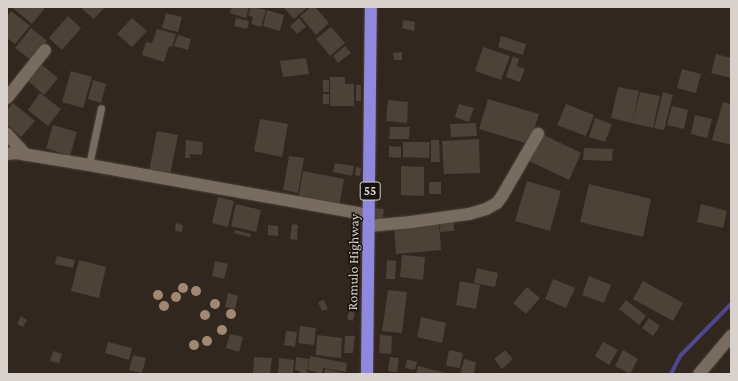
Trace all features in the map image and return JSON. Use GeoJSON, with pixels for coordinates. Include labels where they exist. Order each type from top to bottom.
{"type":"FeatureCollection","features":[{"type":"Feature","properties":{"kind":"highway","name":"Romulo Highway"},"geometry":{"type":"LineString","coordinates":[[367,374],[371,7]]}},
{"type":"Feature","properties":{"kind":"street"},"geometry":{"type":"LineString","coordinates":[[7,98],[45,50]]}},
{"type":"Feature","properties":{"kind":"street"},"geometry":{"type":"LineString","coordinates":[[7,134],[26,155]]}},
{"type":"Feature","properties":{"kind":"street"},"geometry":{"type":"LineString","coordinates":[[7,154],[16,153],[89,165],[369,220],[469,214],[486,209],[497,203],[502,196],[538,134]]}},
{"type":"Feature","properties":{"kind":"street"},"geometry":{"type":"LineString","coordinates":[[699,374],[731,336]]}},
{"type":"Feature","properties":{"kind":"lane"},"geometry":{"type":"LineString","coordinates":[[89,165],[101,108]]}},
{"type":"Feature","properties":{"kind":"building"},"geometry":{"type":"Polygon","coordinates":[[[84,7],[104,8],[94,19],[82,9],[84,7]]]}},
{"type":"Feature","properties":{"kind":"building"},"geometry":{"type":"Polygon","coordinates":[[[232,7],[249,7],[246,18],[230,13],[232,7]]]}},
{"type":"Feature","properties":{"kind":"building"},"geometry":{"type":"Polygon","coordinates":[[[251,7],[266,10],[261,27],[251,24],[253,17],[248,15],[251,7]]]}},
{"type":"Feature","properties":{"kind":"building"},"geometry":{"type":"Polygon","coordinates":[[[283,7],[308,7],[294,19],[283,7]]]}},
{"type":"Feature","properties":{"kind":"building"},"geometry":{"type":"Polygon","coordinates":[[[311,7],[315,7],[329,23],[316,35],[300,16],[311,7]]]}},
{"type":"Feature","properties":{"kind":"building"},"geometry":{"type":"Polygon","coordinates":[[[13,8],[45,8],[32,24],[13,8]]]}},
{"type":"Feature","properties":{"kind":"building"},"geometry":{"type":"Polygon","coordinates":[[[267,10],[284,15],[280,31],[263,26],[267,10]]]}},
{"type":"Feature","properties":{"kind":"building"},"geometry":{"type":"Polygon","coordinates":[[[11,11],[30,26],[15,44],[7,38],[7,17],[11,11]]]}},
{"type":"Feature","properties":{"kind":"building"},"geometry":{"type":"Polygon","coordinates":[[[166,13],[182,17],[178,32],[162,28],[166,13]]]}},
{"type":"Feature","properties":{"kind":"building"},"geometry":{"type":"Polygon","coordinates":[[[68,16],[81,28],[62,50],[49,38],[68,16]]]}},
{"type":"Feature","properties":{"kind":"building"},"geometry":{"type":"Polygon","coordinates":[[[132,18],[147,31],[132,47],[117,34],[132,18]]]}},
{"type":"Feature","properties":{"kind":"building"},"geometry":{"type":"Polygon","coordinates":[[[236,18],[249,21],[247,29],[234,26],[236,18]]]}},
{"type":"Feature","properties":{"kind":"building"},"geometry":{"type":"Polygon","coordinates":[[[299,18],[306,27],[297,34],[290,26],[299,18]]]}},
{"type":"Feature","properties":{"kind":"building"},"geometry":{"type":"Polygon","coordinates":[[[403,20],[415,22],[414,31],[402,28],[403,20]]]}},
{"type":"Feature","properties":{"kind":"building"},"geometry":{"type":"Polygon","coordinates":[[[331,27],[345,43],[330,56],[316,39],[331,27]]]}},
{"type":"Feature","properties":{"kind":"building"},"geometry":{"type":"Polygon","coordinates":[[[31,28],[47,41],[31,60],[15,48],[31,28]]]}},
{"type":"Feature","properties":{"kind":"building"},"geometry":{"type":"Polygon","coordinates":[[[157,29],[176,34],[172,47],[169,46],[164,62],[142,55],[146,42],[152,43],[157,29]]]}},
{"type":"Feature","properties":{"kind":"building"},"geometry":{"type":"Polygon","coordinates":[[[178,35],[191,39],[188,50],[174,46],[178,35]]]}},
{"type":"Feature","properties":{"kind":"building"},"geometry":{"type":"Polygon","coordinates":[[[501,36],[526,44],[523,55],[498,47],[501,36]]]}},
{"type":"Feature","properties":{"kind":"building"},"geometry":{"type":"Polygon","coordinates":[[[345,46],[351,53],[338,63],[333,56],[345,46]]]}},
{"type":"Feature","properties":{"kind":"building"},"geometry":{"type":"Polygon","coordinates":[[[483,47],[510,56],[501,80],[475,71],[483,47]]]}},
{"type":"Feature","properties":{"kind":"building"},"geometry":{"type":"Polygon","coordinates":[[[402,52],[402,60],[394,60],[393,53],[402,52]]]}},
{"type":"Feature","properties":{"kind":"building"},"geometry":{"type":"Polygon","coordinates":[[[716,54],[731,58],[730,78],[711,73],[716,54]]]}},
{"type":"Feature","properties":{"kind":"building"},"geometry":{"type":"Polygon","coordinates":[[[513,56],[519,59],[517,66],[525,69],[520,82],[506,77],[513,56]]]}},
{"type":"Feature","properties":{"kind":"building"},"geometry":{"type":"Polygon","coordinates":[[[306,58],[309,74],[283,77],[280,61],[306,58]]]}},
{"type":"Feature","properties":{"kind":"building"},"geometry":{"type":"Polygon","coordinates":[[[42,65],[58,78],[44,95],[28,81],[42,65]]]}},
{"type":"Feature","properties":{"kind":"building"},"geometry":{"type":"Polygon","coordinates":[[[682,69],[701,74],[696,93],[677,88],[682,69]]]}},
{"type":"Feature","properties":{"kind":"building"},"geometry":{"type":"Polygon","coordinates":[[[71,71],[92,77],[83,108],[62,102],[71,71]]]}},
{"type":"Feature","properties":{"kind":"building"},"geometry":{"type":"Polygon","coordinates":[[[330,77],[345,77],[345,84],[354,84],[354,106],[330,106],[330,77]]]}},
{"type":"Feature","properties":{"kind":"building"},"geometry":{"type":"Polygon","coordinates":[[[93,80],[106,84],[101,103],[88,99],[93,80]]]}},
{"type":"Feature","properties":{"kind":"building"},"geometry":{"type":"Polygon","coordinates":[[[323,80],[329,80],[329,92],[323,92],[323,80]]]}},
{"type":"Feature","properties":{"kind":"building"},"geometry":{"type":"Polygon","coordinates":[[[356,85],[361,85],[361,101],[356,101],[356,85]]]}},
{"type":"Feature","properties":{"kind":"building"},"geometry":{"type":"Polygon","coordinates":[[[618,87],[639,91],[632,123],[611,118],[618,87]]]}},
{"type":"Feature","properties":{"kind":"building"},"geometry":{"type":"Polygon","coordinates":[[[640,92],[660,96],[653,128],[632,123],[640,92]]]}},
{"type":"Feature","properties":{"kind":"building"},"geometry":{"type":"Polygon","coordinates":[[[663,92],[673,95],[664,130],[654,128],[663,92]]]}},
{"type":"Feature","properties":{"kind":"building"},"geometry":{"type":"Polygon","coordinates":[[[40,93],[61,109],[48,126],[28,110],[40,93]]]}},
{"type":"Feature","properties":{"kind":"building"},"geometry":{"type":"Polygon","coordinates":[[[323,94],[329,94],[329,104],[323,104],[323,94]]]}},
{"type":"Feature","properties":{"kind":"building"},"geometry":{"type":"Polygon","coordinates":[[[488,99],[539,114],[529,144],[479,129],[488,99]]]}},
{"type":"Feature","properties":{"kind":"building"},"geometry":{"type":"Polygon","coordinates":[[[388,100],[408,102],[407,123],[386,121],[388,100]]]}},
{"type":"Feature","properties":{"kind":"building"},"geometry":{"type":"Polygon","coordinates":[[[723,102],[731,104],[731,145],[712,140],[723,102]]]}},
{"type":"Feature","properties":{"kind":"building"},"geometry":{"type":"Polygon","coordinates":[[[13,103],[35,121],[21,137],[7,125],[7,110],[13,103]]]}},
{"type":"Feature","properties":{"kind":"building"},"geometry":{"type":"Polygon","coordinates":[[[459,104],[474,108],[469,122],[455,117],[459,104]]]}},
{"type":"Feature","properties":{"kind":"building"},"geometry":{"type":"Polygon","coordinates":[[[566,104],[594,115],[586,136],[557,125],[566,104]]]}},
{"type":"Feature","properties":{"kind":"building"},"geometry":{"type":"Polygon","coordinates":[[[672,106],[688,110],[684,129],[667,125],[672,106]]]}},
{"type":"Feature","properties":{"kind":"building"},"geometry":{"type":"Polygon","coordinates":[[[695,115],[712,119],[707,138],[691,134],[695,115]]]}},
{"type":"Feature","properties":{"kind":"building"},"geometry":{"type":"Polygon","coordinates":[[[595,118],[612,124],[605,142],[589,137],[595,118]]]}},
{"type":"Feature","properties":{"kind":"building"},"geometry":{"type":"Polygon","coordinates":[[[260,119],[288,124],[282,157],[254,151],[260,119]]]}},
{"type":"Feature","properties":{"kind":"building"},"geometry":{"type":"Polygon","coordinates":[[[476,123],[477,136],[451,137],[450,124],[476,123]]]}},
{"type":"Feature","properties":{"kind":"building"},"geometry":{"type":"Polygon","coordinates":[[[53,125],[77,132],[70,156],[46,148],[53,125]]]}},
{"type":"Feature","properties":{"kind":"building"},"geometry":{"type":"Polygon","coordinates":[[[390,127],[410,127],[409,139],[389,139],[390,127]]]}},
{"type":"Feature","properties":{"kind":"building"},"geometry":{"type":"Polygon","coordinates":[[[157,131],[178,135],[170,175],[149,171],[157,131]]]}},
{"type":"Feature","properties":{"kind":"building"},"geometry":{"type":"Polygon","coordinates":[[[542,134],[581,153],[569,180],[529,161],[542,134]]]}},
{"type":"Feature","properties":{"kind":"building"},"geometry":{"type":"Polygon","coordinates":[[[479,139],[480,173],[444,174],[442,141],[479,139]]]}},
{"type":"Feature","properties":{"kind":"building"},"geometry":{"type":"Polygon","coordinates":[[[186,140],[203,142],[202,155],[190,154],[190,158],[185,158],[186,140]]]}},
{"type":"Feature","properties":{"kind":"building"},"geometry":{"type":"Polygon","coordinates":[[[431,140],[439,140],[440,162],[431,162],[431,140]]]}},
{"type":"Feature","properties":{"kind":"building"},"geometry":{"type":"Polygon","coordinates":[[[403,142],[430,142],[429,158],[403,157],[403,142]]]}},
{"type":"Feature","properties":{"kind":"building"},"geometry":{"type":"Polygon","coordinates":[[[389,146],[401,147],[401,158],[389,157],[389,146]]]}},
{"type":"Feature","properties":{"kind":"building"},"geometry":{"type":"Polygon","coordinates":[[[584,148],[613,149],[612,161],[583,160],[584,148]]]}},
{"type":"Feature","properties":{"kind":"building"},"geometry":{"type":"Polygon","coordinates":[[[289,156],[304,158],[298,193],[283,190],[289,156]]]}},
{"type":"Feature","properties":{"kind":"building"},"geometry":{"type":"Polygon","coordinates":[[[335,163],[354,166],[352,176],[333,172],[335,163]]]}},
{"type":"Feature","properties":{"kind":"building"},"geometry":{"type":"Polygon","coordinates":[[[401,166],[424,167],[424,196],[401,195],[401,166]]]}},
{"type":"Feature","properties":{"kind":"building"},"geometry":{"type":"Polygon","coordinates":[[[356,167],[361,168],[360,176],[355,175],[356,167]]]}},
{"type":"Feature","properties":{"kind":"building"},"geometry":{"type":"Polygon","coordinates":[[[303,171],[344,179],[339,208],[298,200],[303,171]]]}},
{"type":"Feature","properties":{"kind":"building"},"geometry":{"type":"Polygon","coordinates":[[[527,181],[561,191],[550,231],[515,221],[527,181]]]}},
{"type":"Feature","properties":{"kind":"building"},"geometry":{"type":"Polygon","coordinates":[[[429,182],[441,182],[441,194],[429,194],[429,182]]]}},
{"type":"Feature","properties":{"kind":"building"},"geometry":{"type":"Polygon","coordinates":[[[589,184],[651,199],[643,237],[580,222],[589,184]]]}},
{"type":"Feature","properties":{"kind":"building"},"geometry":{"type":"Polygon","coordinates":[[[218,197],[234,201],[228,227],[212,223],[218,197]]]}},
{"type":"Feature","properties":{"kind":"building"},"geometry":{"type":"Polygon","coordinates":[[[236,204],[261,210],[256,232],[231,226],[236,204]]]}},
{"type":"Feature","properties":{"kind":"building"},"geometry":{"type":"Polygon","coordinates":[[[701,204],[727,211],[723,228],[697,222],[701,204]]]}},
{"type":"Feature","properties":{"kind":"building"},"geometry":{"type":"Polygon","coordinates":[[[375,208],[384,209],[382,222],[373,221],[375,208]]]}},
{"type":"Feature","properties":{"kind":"building"},"geometry":{"type":"Polygon","coordinates":[[[354,217],[360,219],[357,226],[351,224],[354,217]]]}},
{"type":"Feature","properties":{"kind":"building"},"geometry":{"type":"Polygon","coordinates":[[[454,220],[454,231],[440,232],[440,221],[454,220]]]}},
{"type":"Feature","properties":{"kind":"building"},"geometry":{"type":"Polygon","coordinates":[[[176,223],[183,225],[182,232],[175,231],[176,223]]]}},
{"type":"Feature","properties":{"kind":"building"},"geometry":{"type":"Polygon","coordinates":[[[439,223],[441,250],[396,254],[394,227],[439,223]]]}},
{"type":"Feature","properties":{"kind":"building"},"geometry":{"type":"Polygon","coordinates":[[[292,224],[298,225],[297,240],[290,239],[292,224]]]}},
{"type":"Feature","properties":{"kind":"building"},"geometry":{"type":"Polygon","coordinates":[[[268,225],[278,226],[278,236],[268,235],[268,225]]]}},
{"type":"Feature","properties":{"kind":"building"},"geometry":{"type":"Polygon","coordinates":[[[235,230],[251,234],[250,237],[234,233],[235,230]]]}},
{"type":"Feature","properties":{"kind":"building"},"geometry":{"type":"Polygon","coordinates":[[[402,255],[425,257],[423,280],[400,277],[402,255]]]}},
{"type":"Feature","properties":{"kind":"building"},"geometry":{"type":"Polygon","coordinates":[[[57,256],[75,260],[73,268],[55,264],[57,256]]]}},
{"type":"Feature","properties":{"kind":"building"},"geometry":{"type":"Polygon","coordinates":[[[79,260],[106,267],[99,298],[71,291],[79,260]]]}},
{"type":"Feature","properties":{"kind":"building"},"geometry":{"type":"Polygon","coordinates":[[[387,260],[396,261],[395,279],[386,279],[387,260]]]}},
{"type":"Feature","properties":{"kind":"building"},"geometry":{"type":"Polygon","coordinates":[[[215,261],[228,264],[224,279],[212,276],[215,261]]]}},
{"type":"Feature","properties":{"kind":"building"},"geometry":{"type":"Polygon","coordinates":[[[477,268],[498,273],[495,287],[474,283],[477,268]]]}},
{"type":"Feature","properties":{"kind":"building"},"geometry":{"type":"Polygon","coordinates":[[[589,276],[611,285],[604,303],[582,295],[589,276]]]}},
{"type":"Feature","properties":{"kind":"building"},"geometry":{"type":"Polygon","coordinates":[[[553,279],[575,288],[566,308],[545,299],[553,279]]]}},
{"type":"Feature","properties":{"kind":"building"},"geometry":{"type":"Polygon","coordinates":[[[460,281],[480,285],[476,309],[456,305],[460,281]]]}},
{"type":"Feature","properties":{"kind":"building"},"geometry":{"type":"Polygon","coordinates":[[[643,281],[683,303],[673,321],[633,299],[643,281]]]}},
{"type":"Feature","properties":{"kind":"building"},"geometry":{"type":"Polygon","coordinates":[[[527,287],[540,298],[526,314],[513,303],[527,287]]]}},
{"type":"Feature","properties":{"kind":"building"},"geometry":{"type":"Polygon","coordinates":[[[388,290],[407,292],[402,333],[382,331],[388,290]]]}},
{"type":"Feature","properties":{"kind":"building"},"geometry":{"type":"Polygon","coordinates":[[[228,293],[238,296],[235,309],[225,307],[228,293]]]}},
{"type":"Feature","properties":{"kind":"building"},"geometry":{"type":"Polygon","coordinates":[[[324,300],[328,309],[322,311],[318,302],[324,300]]]}},
{"type":"Feature","properties":{"kind":"building"},"geometry":{"type":"Polygon","coordinates":[[[626,300],[646,316],[639,325],[619,309],[626,300]]]}},
{"type":"Feature","properties":{"kind":"building"},"geometry":{"type":"Polygon","coordinates":[[[349,311],[355,313],[353,321],[347,319],[349,311]]]}},
{"type":"Feature","properties":{"kind":"building"},"geometry":{"type":"Polygon","coordinates":[[[21,316],[27,320],[23,327],[17,324],[21,316]]]}},
{"type":"Feature","properties":{"kind":"building"},"geometry":{"type":"Polygon","coordinates":[[[421,317],[446,323],[442,343],[417,337],[421,317]]]}},
{"type":"Feature","properties":{"kind":"building"},"geometry":{"type":"Polygon","coordinates":[[[649,318],[660,326],[653,336],[642,328],[649,318]]]}},
{"type":"Feature","properties":{"kind":"building"},"geometry":{"type":"Polygon","coordinates":[[[300,326],[316,328],[314,345],[298,343],[300,326]]]}},
{"type":"Feature","properties":{"kind":"building"},"geometry":{"type":"Polygon","coordinates":[[[286,331],[297,332],[295,347],[284,345],[286,331]]]}},
{"type":"Feature","properties":{"kind":"building"},"geometry":{"type":"Polygon","coordinates":[[[230,334],[243,337],[239,352],[226,348],[230,334]]]}},
{"type":"Feature","properties":{"kind":"building"},"geometry":{"type":"Polygon","coordinates":[[[317,335],[342,338],[341,358],[316,355],[317,335]]]}},
{"type":"Feature","properties":{"kind":"building"},"geometry":{"type":"Polygon","coordinates":[[[380,335],[392,336],[391,354],[379,353],[380,335]]]}},
{"type":"Feature","properties":{"kind":"building"},"geometry":{"type":"Polygon","coordinates":[[[345,336],[355,336],[353,353],[344,353],[345,336]]]}},
{"type":"Feature","properties":{"kind":"building"},"geometry":{"type":"Polygon","coordinates":[[[108,342],[132,348],[129,360],[105,353],[108,342]]]}},
{"type":"Feature","properties":{"kind":"building"},"geometry":{"type":"Polygon","coordinates":[[[603,342],[618,350],[609,365],[595,356],[603,342]]]}},
{"type":"Feature","properties":{"kind":"building"},"geometry":{"type":"Polygon","coordinates":[[[449,350],[463,353],[460,368],[446,366],[449,350]]]}},
{"type":"Feature","properties":{"kind":"building"},"geometry":{"type":"Polygon","coordinates":[[[505,350],[513,359],[502,369],[494,359],[505,350]]]}},
{"type":"Feature","properties":{"kind":"building"},"geometry":{"type":"Polygon","coordinates":[[[623,350],[638,359],[630,374],[615,366],[623,350]]]}},
{"type":"Feature","properties":{"kind":"building"},"geometry":{"type":"Polygon","coordinates":[[[53,351],[62,354],[59,363],[50,361],[53,351]]]}},
{"type":"Feature","properties":{"kind":"building"},"geometry":{"type":"Polygon","coordinates":[[[133,355],[146,358],[142,373],[129,370],[133,355]]]}},
{"type":"Feature","properties":{"kind":"building"},"geometry":{"type":"Polygon","coordinates":[[[310,356],[347,363],[346,372],[323,368],[322,374],[315,374],[316,372],[308,370],[310,356]]]}},
{"type":"Feature","properties":{"kind":"building"},"geometry":{"type":"Polygon","coordinates":[[[254,357],[272,358],[270,374],[253,374],[254,357]]]}},
{"type":"Feature","properties":{"kind":"building"},"geometry":{"type":"Polygon","coordinates":[[[296,357],[309,359],[307,372],[315,374],[299,374],[300,371],[295,370],[296,357]]]}},
{"type":"Feature","properties":{"kind":"building"},"geometry":{"type":"Polygon","coordinates":[[[390,357],[399,358],[397,372],[388,371],[390,357]]]}},
{"type":"Feature","properties":{"kind":"building"},"geometry":{"type":"Polygon","coordinates":[[[279,358],[294,360],[293,374],[278,373],[279,358]]]}},
{"type":"Feature","properties":{"kind":"building"},"geometry":{"type":"Polygon","coordinates":[[[407,359],[417,362],[415,370],[405,368],[407,359]]]}},
{"type":"Feature","properties":{"kind":"building"},"geometry":{"type":"Polygon","coordinates":[[[464,359],[476,362],[474,374],[460,374],[464,359]]]}},
{"type":"Feature","properties":{"kind":"building"},"geometry":{"type":"Polygon","coordinates":[[[418,366],[445,373],[445,374],[416,374],[418,366]]]}},
{"type":"Feature","properties":{"kind":"building"},"geometry":{"type":"Polygon","coordinates":[[[325,369],[343,373],[343,374],[324,374],[325,369]]]}},
{"type":"Feature","properties":{"kind":"waterway"},"geometry":{"type":"LineString","coordinates":[[671,374],[680,356],[731,304]]}}]}
